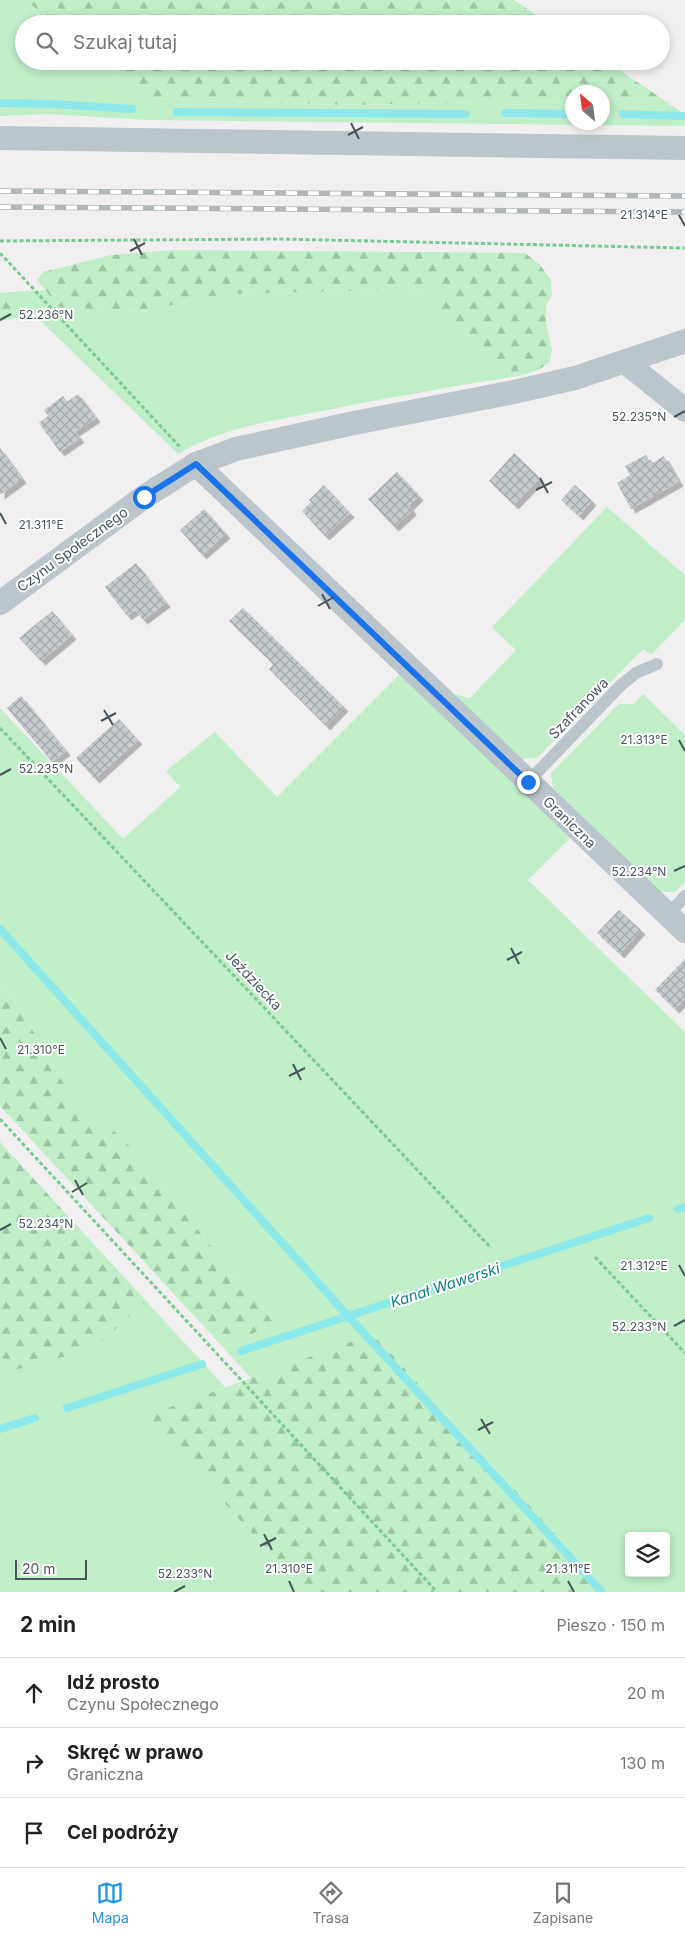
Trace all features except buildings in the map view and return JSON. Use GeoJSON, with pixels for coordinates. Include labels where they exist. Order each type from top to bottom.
{"type":"FeatureCollection","features":[{"type":"Feature","properties":{"kind":"street"},"geometry":{"type":"LineString","coordinates":[[0,138],[685,148]]}},
{"type":"Feature","properties":{"kind":"street","name":"Czynu Społecznego"},"geometry":{"type":"LineString","coordinates":[[0,603],[144,497],[196,464],[236,449],[574,378],[685,342]]}},
{"type":"Feature","properties":{"kind":"street"},"geometry":{"type":"LineString","coordinates":[[625,362],[685,410]]}},
{"type":"Feature","properties":{"kind":"street","name":"Graniczna"},"geometry":{"type":"LineString","coordinates":[[196,464],[685,931]]}},
{"type":"Feature","properties":{"kind":"lane","name":"Szafranowa"},"geometry":{"type":"LineString","coordinates":[[528,782],[621,684],[636,673],[657,664]]}},
{"type":"Feature","properties":{"kind":"lane"},"geometry":{"type":"LineString","coordinates":[[668,915],[685,896]]}},
{"type":"Feature","properties":{"kind":"path"},"geometry":{"type":"LineString","coordinates":[[0,241],[280,239],[685,248]]}},
{"type":"Feature","properties":{"kind":"path"},"geometry":{"type":"LineString","coordinates":[[0,253],[196,464]]}},
{"type":"Feature","properties":{"kind":"path","name":"Jeździecka"},"geometry":{"type":"LineString","coordinates":[[0,728],[491,1248]]}},
{"type":"Feature","properties":{"kind":"path"},"geometry":{"type":"LineString","coordinates":[[0,1119],[437,1592]]}},
{"type":"Feature","properties":{"kind":"path"},"geometry":{"type":"LineString","coordinates":[[595,1257],[685,1353]]}},
{"type":"Feature","properties":{"kind":"green space"},"geometry":{"type":"Polygon","coordinates":[[[0,0],[26,0],[44,15],[15,15],[15,70],[110,70],[143,98],[349,105],[565,100],[565,125],[148,120],[48,114],[0,116],[0,0]]]}},
{"type":"Feature","properties":{"kind":"green space"},"geometry":{"type":"Polygon","coordinates":[[[26,0],[514,0],[536,15],[44,15],[26,0]]]}},
{"type":"Feature","properties":{"kind":"green space"},"geometry":{"type":"Polygon","coordinates":[[[110,70],[619,70],[661,98],[610,99],[610,85],[565,85],[565,100],[349,105],[143,98],[110,70]]]}},
{"type":"Feature","properties":{"kind":"green space"},"geometry":{"type":"Polygon","coordinates":[[[661,98],[681,112],[685,112],[685,126],[610,125],[610,99],[661,98]]]}},
{"type":"Feature","properties":{"kind":"green space"},"geometry":{"type":"Polygon","coordinates":[[[174,250],[525,253],[540,265],[551,280],[552,295],[546,306],[546,323],[552,349],[550,362],[538,370],[524,375],[513,373],[500,361],[483,350],[461,340],[451,331],[442,317],[437,289],[223,294],[140,312],[59,307],[37,280],[43,272],[111,255],[174,250]]]}},
{"type":"Feature","properties":{"kind":"green space"},"geometry":{"type":"Polygon","coordinates":[[[437,289],[442,317],[513,373],[524,375],[394,397],[245,427],[210,438],[178,454],[11,292],[45,290],[59,307],[139,312],[223,294],[437,289]]]}},
{"type":"Feature","properties":{"kind":"green space"},"geometry":{"type":"Polygon","coordinates":[[[11,292],[34,314],[0,321],[0,293],[11,292]]]}},
{"type":"Feature","properties":{"kind":"green space"},"geometry":{"type":"Polygon","coordinates":[[[607,507],[685,575],[685,620],[651,655],[643,649],[537,758],[520,759],[453,694],[470,698],[516,650],[492,627],[607,507]]]}},
{"type":"Feature","properties":{"kind":"green space"},"geometry":{"type":"Polygon","coordinates":[[[400,674],[574,834],[528,880],[685,1032],[685,1592],[608,1592],[373,1334],[251,1378],[224,1348],[274,1323],[121,1136],[78,1108],[12,995],[0,983],[0,708],[123,839],[180,787],[166,771],[215,732],[277,797],[400,674]]]}},
{"type":"Feature","properties":{"kind":"green space"},"geometry":{"type":"Polygon","coordinates":[[[643,694],[685,735],[685,882],[675,892],[660,892],[553,788],[551,773],[619,704],[634,704],[643,694]]]}},
{"type":"Feature","properties":{"kind":"green space"},"geometry":{"type":"Polygon","coordinates":[[[0,983],[12,995],[78,1108],[121,1136],[274,1323],[224,1348],[0,1106],[0,983]]]}},
{"type":"Feature","properties":{"kind":"green space"},"geometry":{"type":"Polygon","coordinates":[[[0,1142],[146,1301],[105,1339],[81,1352],[0,1374],[0,1142]]]}},
{"type":"Feature","properties":{"kind":"green space"},"geometry":{"type":"Polygon","coordinates":[[[146,1301],[225,1387],[147,1417],[305,1592],[0,1592],[0,1374],[81,1352],[105,1339],[146,1301]]]}},
{"type":"Feature","properties":{"kind":"green space"},"geometry":{"type":"Polygon","coordinates":[[[373,1334],[608,1592],[305,1592],[146,1416],[373,1334]]]}},
{"type":"Feature","properties":{"kind":"waterway"},"geometry":{"type":"LineString","coordinates":[[0,103],[132,109]]}},
{"type":"Feature","properties":{"kind":"waterway"},"geometry":{"type":"LineString","coordinates":[[177,112],[466,114]]}},
{"type":"Feature","properties":{"kind":"waterway"},"geometry":{"type":"LineString","coordinates":[[505,113],[565,114]]}},
{"type":"Feature","properties":{"kind":"waterway"},"geometry":{"type":"LineString","coordinates":[[623,114],[685,116]]}},
{"type":"Feature","properties":{"kind":"waterway"},"geometry":{"type":"LineString","coordinates":[[0,929],[348,1316],[602,1592]]}},
{"type":"Feature","properties":{"kind":"waterway","name":"Kanał Wawerski"},"geometry":{"type":"LineString","coordinates":[[678,1209],[685,1207]]}},
{"type":"Feature","properties":{"kind":"waterway","name":"Kanał Wawerski"},"geometry":{"type":"LineString","coordinates":[[241,1351],[649,1218]]}},
{"type":"Feature","properties":{"kind":"waterway","name":"Kanał Wawerski"},"geometry":{"type":"LineString","coordinates":[[67,1408],[202,1364]]}},
{"type":"Feature","properties":{"kind":"waterway","name":"Kanał Wawerski"},"geometry":{"type":"LineString","coordinates":[[0,1429],[35,1418]]}},
{"type":"Feature","properties":{"kind":"railway"},"geometry":{"type":"LineString","coordinates":[[0,191],[685,196]]}},
{"type":"Feature","properties":{"kind":"railway"},"geometry":{"type":"LineString","coordinates":[[0,207],[685,212]]}},
{"type":"Feature","properties":{"kind":"route"},"geometry":{"type":"LineString","coordinates":[[144,497],[196,464],[528,782]]}}]}
